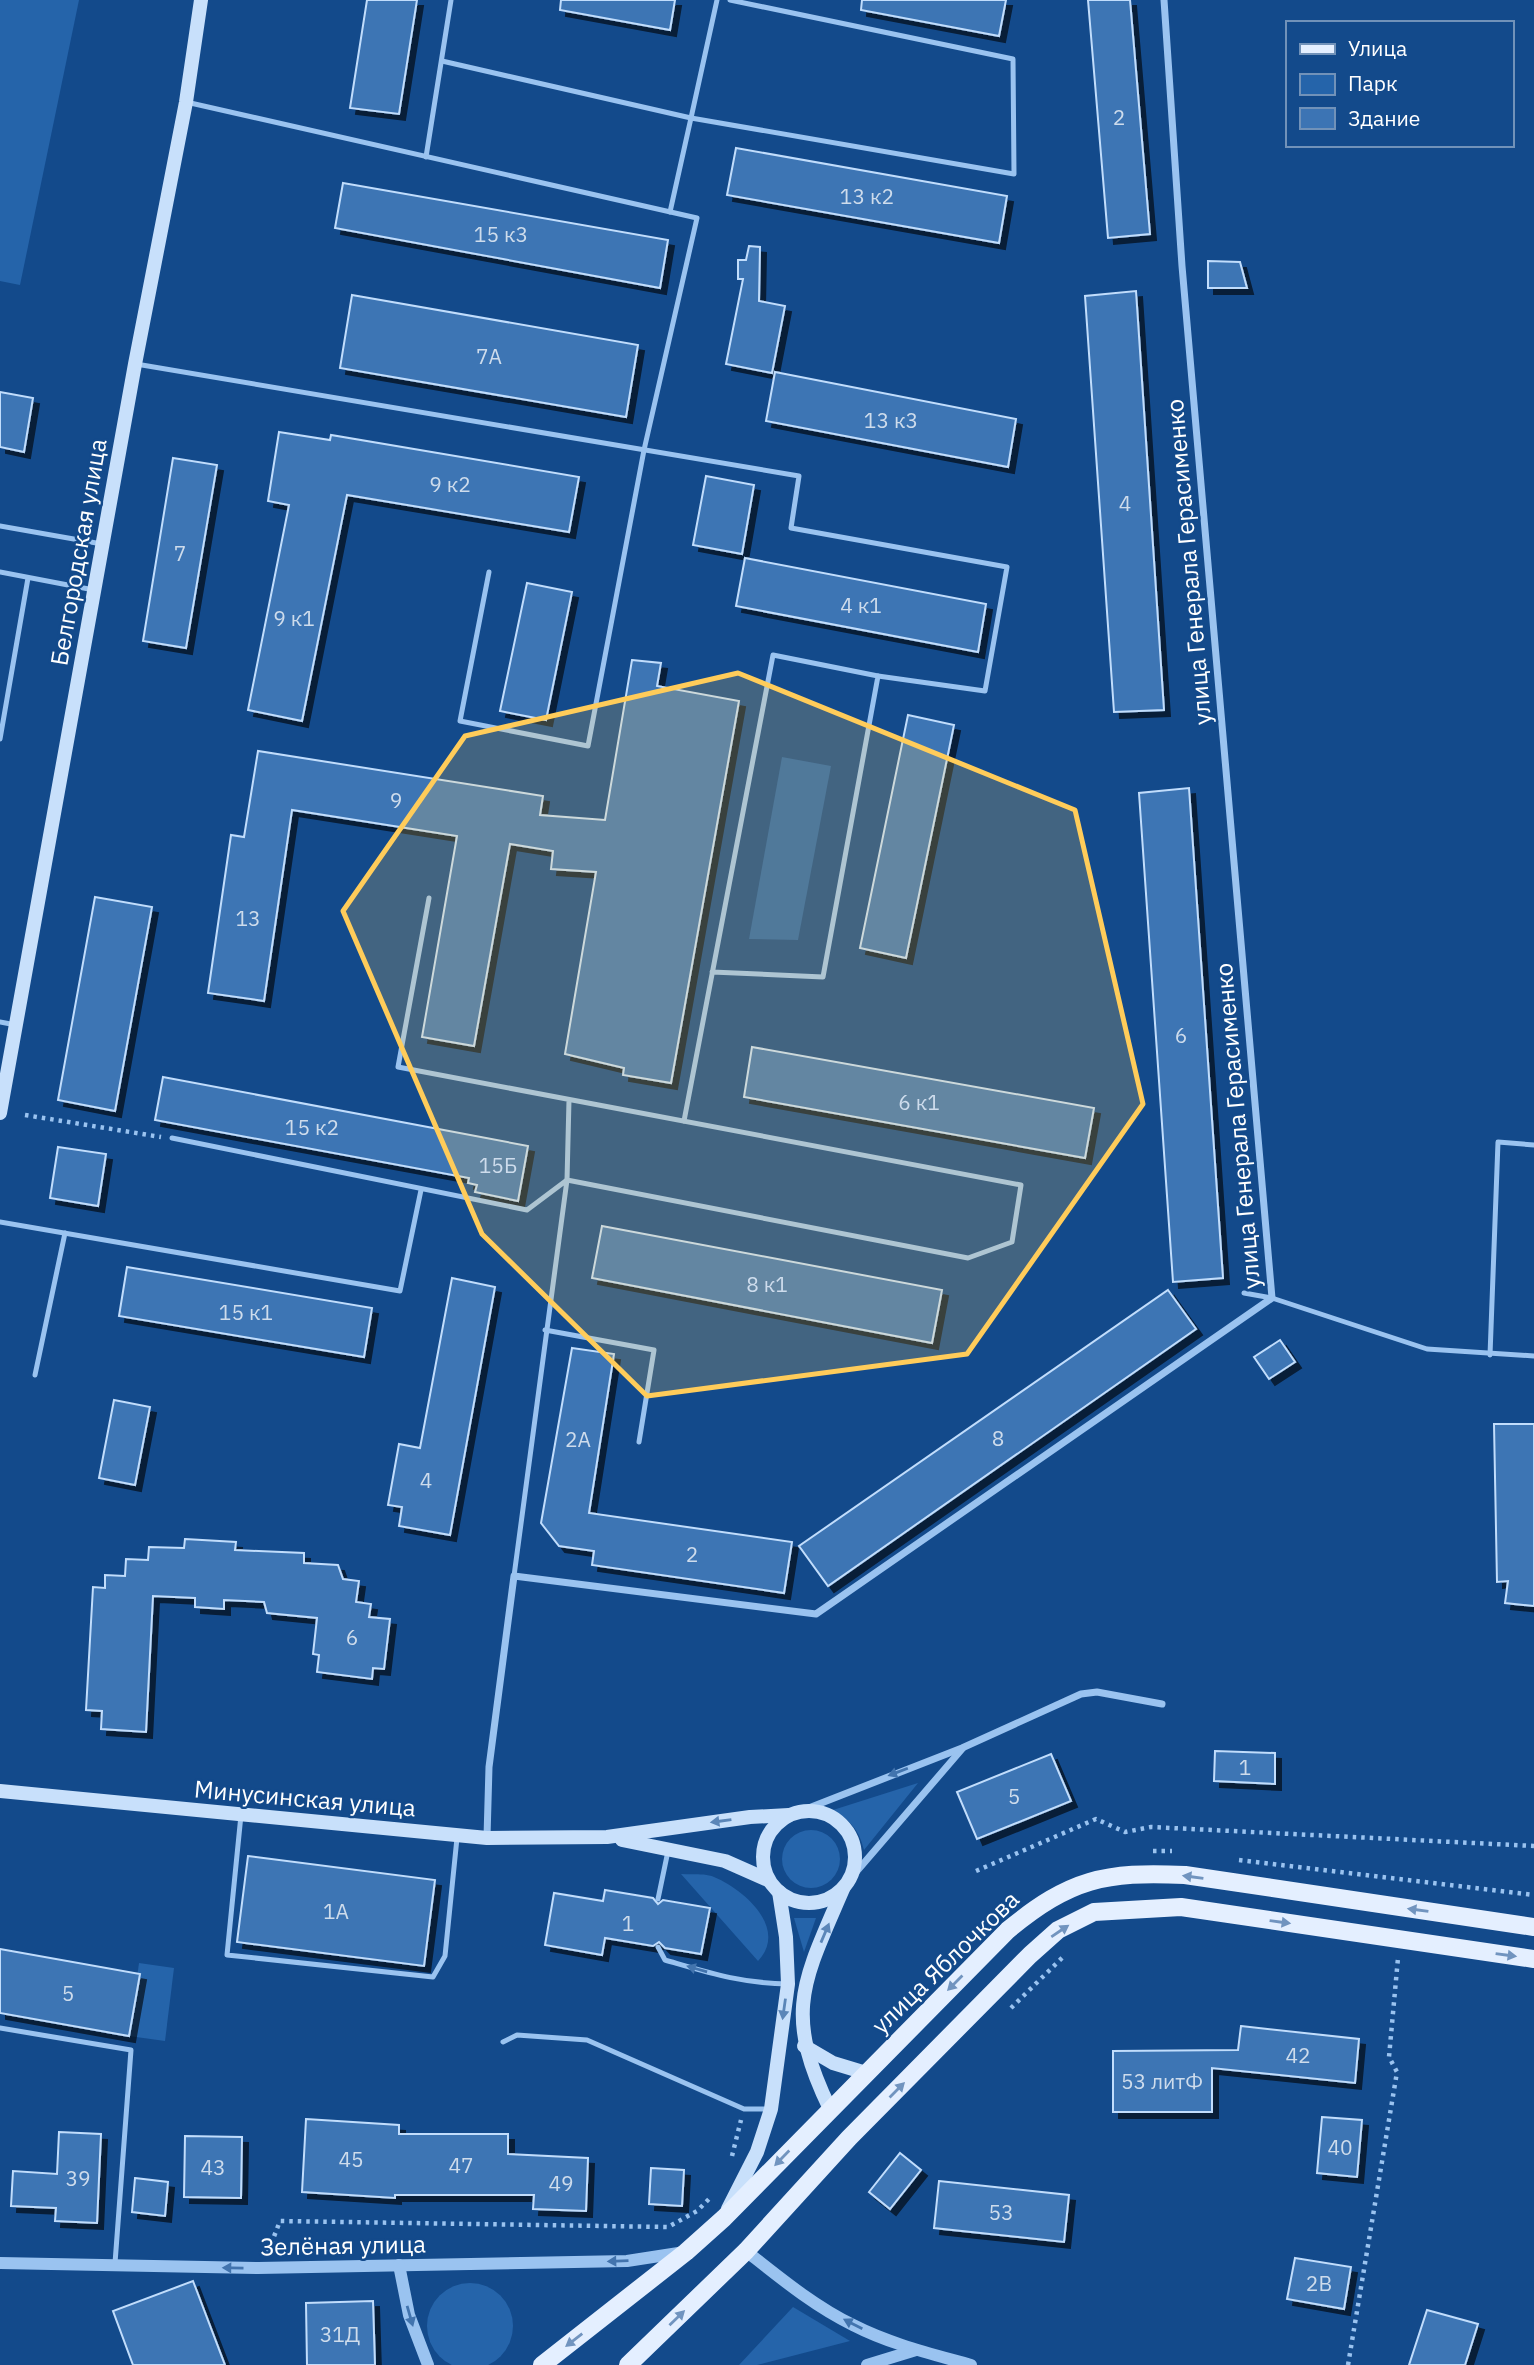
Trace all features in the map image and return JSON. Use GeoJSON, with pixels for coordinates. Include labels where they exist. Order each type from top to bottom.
{"type":"FeatureCollection","features":[{"type":"Feature","properties":{"kind":"main road","name":"Белгородская улица"},"geometry":{"type":"LineString","coordinates":[[0,1113],[135,364],[186,102],[201,0]]}},
{"type":"Feature","properties":{"kind":"main road","name":"Минусинская улица"},"geometry":{"type":"LineString","coordinates":[[0,1791],[487,1838],[607,1838],[750,1816],[795,1813]]}},
{"type":"Feature","properties":{"kind":"main road"},"geometry":{"type":"LineString","coordinates":[[830,2109],[804,2046],[802,2003],[809,1973],[847,1883],[855,1853],[846,1829],[826,1814],[795,1813],[778,1822],[764,1843],[764,1868],[768,1880],[779,1892],[805,1903],[833,1897],[847,1883]]}},
{"type":"Feature","properties":{"kind":"main road","name":"Минусинская улица"},"geometry":{"type":"LineString","coordinates":[[607,1838],[725,1861],[768,1880]]}},
{"type":"Feature","properties":{"kind":"main road","name":"улица Яблочкова"},"geometry":{"type":"LineString","coordinates":[[542,2365],[686,2252],[724,2218],[1007,1930],[1041,1902],[1084,1881],[1135,1872],[1185,1875],[1534,1927]]}},
{"type":"Feature","properties":{"kind":"main road"},"geometry":{"type":"LineString","coordinates":[[724,2218],[757,2152],[771,2109],[788,1984],[786,1937],[779,1892]]}},
{"type":"Feature","properties":{"kind":"main road"},"geometry":{"type":"LineString","coordinates":[[628,2365],[746,2251],[849,2138],[1030,1955],[1058,1930],[1094,1912],[1181,1907],[1534,1959]]}},
{"type":"Feature","properties":{"kind":"main road"},"geometry":{"type":"LineString","coordinates":[[804,2046],[833,2063],[866,2073]]}},
{"type":"Feature","properties":{"kind":"street","name":"улица Генерала Герасименко"},"geometry":{"type":"LineString","coordinates":[[514,1576],[817,1614],[1272,1298],[1182,266],[1164,0]]}},
{"type":"Feature","properties":{"kind":"street"},"geometry":{"type":"LineString","coordinates":[[487,1838],[489,1768],[514,1576]]}},
{"type":"Feature","properties":{"kind":"street"},"geometry":{"type":"LineString","coordinates":[[795,1813],[962,1748],[1081,1694],[1097,1692],[1162,1704]]}},
{"type":"Feature","properties":{"kind":"street"},"geometry":{"type":"LineString","coordinates":[[847,1883],[962,1748]]}},
{"type":"Feature","properties":{"kind":"street"},"geometry":{"type":"LineString","coordinates":[[746,2251],[789,2285],[853,2326],[916,2350],[971,2365]]}},
{"type":"Feature","properties":{"kind":"street","name":"Зелёная улица"},"geometry":{"type":"LineString","coordinates":[[0,2263],[115,2266],[399,2265],[627,2261],[686,2252]]}},
{"type":"Feature","properties":{"kind":"street"},"geometry":{"type":"LineString","coordinates":[[399,2265],[409,2315],[428,2365]]}},
{"type":"Feature","properties":{"kind":"street"},"geometry":{"type":"LineString","coordinates":[[867,2365],[916,2350]]}},
{"type":"Feature","properties":{"kind":"lane"},"geometry":{"type":"LineString","coordinates":[[426,156],[451,0]]}},
{"type":"Feature","properties":{"kind":"lane"},"geometry":{"type":"LineString","coordinates":[[670,212],[717,0]]}},
{"type":"Feature","properties":{"kind":"lane"},"geometry":{"type":"LineString","coordinates":[[442,61],[691,118],[1014,174],[1013,59],[730,0]]}},
{"type":"Feature","properties":{"kind":"lane"},"geometry":{"type":"LineString","coordinates":[[186,102],[697,218],[644,450],[587,746],[460,721],[489,572]]}},
{"type":"Feature","properties":{"kind":"lane"},"geometry":{"type":"LineString","coordinates":[[135,364],[799,476],[790,528],[1007,567],[985,691],[878,676],[773,655],[684,1121]]}},
{"type":"Feature","properties":{"kind":"lane"},"geometry":{"type":"LineString","coordinates":[[0,526],[102,544]]}},
{"type":"Feature","properties":{"kind":"lane"},"geometry":{"type":"LineString","coordinates":[[0,572],[94,590]]}},
{"type":"Feature","properties":{"kind":"lane"},"geometry":{"type":"LineString","coordinates":[[0,739],[28,578]]}},
{"type":"Feature","properties":{"kind":"lane"},"geometry":{"type":"LineString","coordinates":[[712,972],[823,978],[878,676]]}},
{"type":"Feature","properties":{"kind":"lane"},"geometry":{"type":"LineString","coordinates":[[172,1138],[527,1210],[567,1180],[968,1258],[1012,1242],[1021,1185],[398,1067],[429,898]]}},
{"type":"Feature","properties":{"kind":"lane"},"geometry":{"type":"LineString","coordinates":[[0,1022],[16,1025]]}},
{"type":"Feature","properties":{"kind":"lane"},"geometry":{"type":"LineString","coordinates":[[514,1576],[567,1180],[569,1100]]}},
{"type":"Feature","properties":{"kind":"lane"},"geometry":{"type":"LineString","coordinates":[[1490,1355],[1498,1142],[1534,1145]]}},
{"type":"Feature","properties":{"kind":"lane"},"geometry":{"type":"LineString","coordinates":[[0,1222],[400,1291],[421,1190]]}},
{"type":"Feature","properties":{"kind":"lane"},"geometry":{"type":"LineString","coordinates":[[35,1374],[65,1233]]}},
{"type":"Feature","properties":{"kind":"lane"},"geometry":{"type":"LineString","coordinates":[[1244,1293],[1272,1298],[1427,1349],[1534,1356]]}},
{"type":"Feature","properties":{"kind":"lane"},"geometry":{"type":"LineString","coordinates":[[545,1330],[654,1350],[639,1442]]}},
{"type":"Feature","properties":{"kind":"lane"},"geometry":{"type":"LineString","coordinates":[[241,1815],[227,1955],[433,1977],[445,1956],[457,1835]]}},
{"type":"Feature","properties":{"kind":"lane"},"geometry":{"type":"LineString","coordinates":[[657,1899],[668,1848]]}},
{"type":"Feature","properties":{"kind":"lane"},"geometry":{"type":"LineString","coordinates":[[658,1947],[665,1960],[747,1983],[788,1984]]}},
{"type":"Feature","properties":{"kind":"lane"},"geometry":{"type":"LineString","coordinates":[[0,2028],[131,2050],[115,2266]]}},
{"type":"Feature","properties":{"kind":"lane"},"geometry":{"type":"LineString","coordinates":[[503,2042],[517,2035],[587,2040],[744,2109],[771,2109]]}},
{"type":"Feature","properties":{"kind":"path"},"geometry":{"type":"LineString","coordinates":[[25,1115],[172,1138]]}},
{"type":"Feature","properties":{"kind":"path"},"geometry":{"type":"LineString","coordinates":[[976,1871],[1096,1819],[1125,1832],[1151,1827],[1534,1846]]}},
{"type":"Feature","properties":{"kind":"path"},"geometry":{"type":"LineString","coordinates":[[1003,2016],[1072,1948]]}},
{"type":"Feature","properties":{"kind":"path"},"geometry":{"type":"LineString","coordinates":[[1384,1955],[1411,1959]]}},
{"type":"Feature","properties":{"kind":"path"},"geometry":{"type":"LineString","coordinates":[[1348,2365],[1397,2072],[1389,2057],[1398,1958]]}},
{"type":"Feature","properties":{"kind":"path"},"geometry":{"type":"LineString","coordinates":[[731,2160],[744,2109]]}},
{"type":"Feature","properties":{"kind":"path"},"geometry":{"type":"LineString","coordinates":[[261,2254],[269,2250],[280,2221],[668,2227],[697,2211],[716,2193]]}},
{"type":"Feature","properties":{"kind":"highlighted area"},"geometry":{"type":"Polygon","coordinates":[[[738,673],[1075,810],[1143,1104],[967,1354],[647,1396],[482,1234],[343,911],[465,736],[738,673]]]}},
{"type":"Feature","properties":{"kind":"green space"},"geometry":{"type":"Polygon","coordinates":[[[0,0],[79,0],[20,285],[0,281],[0,0]]]}},
{"type":"Feature","properties":{"kind":"green space"},"geometry":{"type":"Polygon","coordinates":[[[782,757],[831,766],[798,940],[749,939],[782,757]]]}},
{"type":"Feature","properties":{"kind":"green space"},"geometry":{"type":"Polygon","coordinates":[[[918,1783],[864,1850],[853,1827],[833,1810],[918,1783]]]}},
{"type":"Feature","properties":{"kind":"green space"},"geometry":{"type":"Polygon","coordinates":[[[805,1830],[817,1830],[832,1838],[840,1853],[840,1865],[832,1880],[817,1888],[805,1888],[790,1880],[782,1865],[782,1853],[790,1838],[805,1830]]]}},
{"type":"Feature","properties":{"kind":"green space"},"geometry":{"type":"Polygon","coordinates":[[[681,1874],[714,1877],[749,1900],[765,1923],[768,1936],[766,1948],[758,1961],[681,1874]]]}},
{"type":"Feature","properties":{"kind":"green space"},"geometry":{"type":"Polygon","coordinates":[[[794,1918],[816,1918],[804,1952],[794,1918]]]}},
{"type":"Feature","properties":{"kind":"green space"},"geometry":{"type":"Polygon","coordinates":[[[139,1963],[174,1968],[165,2041],[129,2036],[139,1963]]]}},
{"type":"Feature","properties":{"kind":"green space"},"geometry":{"type":"Polygon","coordinates":[[[462,2284],[478,2284],[494,2290],[506,2302],[512,2318],[512,2334],[506,2350],[486,2366],[454,2366],[446,2362],[434,2350],[428,2334],[428,2318],[434,2302],[446,2290],[462,2284]]]}},
{"type":"Feature","properties":{"kind":"green space"},"geometry":{"type":"Polygon","coordinates":[[[793,2307],[850,2341],[757,2365],[739,2365],[793,2307]]]}},
{"type":"Feature","properties":{"kind":"building"},"geometry":{"type":"Polygon","coordinates":[[[367,0],[417,0],[399,114],[350,108],[367,0]]]}},
{"type":"Feature","properties":{"kind":"building"},"geometry":{"type":"Polygon","coordinates":[[[561,0],[675,0],[670,30],[560,10],[561,0]]]}},
{"type":"Feature","properties":{"kind":"building"},"geometry":{"type":"Polygon","coordinates":[[[862,0],[1006,0],[999,36],[861,10],[862,0]]]}},
{"type":"Feature","properties":{"kind":"building"},"geometry":{"type":"Polygon","coordinates":[[[1088,0],[1130,0],[1150,234],[1108,238],[1088,0]]]}},
{"type":"Feature","properties":{"kind":"building"},"geometry":{"type":"Polygon","coordinates":[[[736,148],[1007,196],[999,243],[727,195],[736,148]]]}},
{"type":"Feature","properties":{"kind":"building"},"geometry":{"type":"Polygon","coordinates":[[[343,183],[668,240],[660,288],[335,228],[343,183]]]}},
{"type":"Feature","properties":{"kind":"building"},"geometry":{"type":"Polygon","coordinates":[[[749,246],[760,247],[759,301],[785,306],[772,373],[726,364],[743,279],[738,279],[738,260],[746,260],[749,246]]]}},
{"type":"Feature","properties":{"kind":"building"},"geometry":{"type":"Polygon","coordinates":[[[1208,261],[1240,262],[1247,288],[1208,288],[1208,261]]]}},
{"type":"Feature","properties":{"kind":"building"},"geometry":{"type":"Polygon","coordinates":[[[1136,291],[1164,710],[1114,712],[1085,296],[1136,291]]]}},
{"type":"Feature","properties":{"kind":"building"},"geometry":{"type":"Polygon","coordinates":[[[352,295],[638,345],[626,417],[340,368],[352,295]]]}},
{"type":"Feature","properties":{"kind":"building"},"geometry":{"type":"Polygon","coordinates":[[[775,372],[1016,419],[1008,467],[766,421],[775,372]]]}},
{"type":"Feature","properties":{"kind":"building"},"geometry":{"type":"Polygon","coordinates":[[[0,392],[33,398],[24,452],[0,447],[0,392]]]}},
{"type":"Feature","properties":{"kind":"building"},"geometry":{"type":"Polygon","coordinates":[[[279,432],[330,440],[331,435],[579,477],[569,532],[347,495],[302,721],[248,710],[289,505],[268,501],[279,432]]]}},
{"type":"Feature","properties":{"kind":"building"},"geometry":{"type":"Polygon","coordinates":[[[173,458],[217,465],[186,648],[143,641],[173,458]]]}},
{"type":"Feature","properties":{"kind":"building"},"geometry":{"type":"Polygon","coordinates":[[[706,476],[754,485],[742,554],[693,545],[706,476]]]}},
{"type":"Feature","properties":{"kind":"building"},"geometry":{"type":"Polygon","coordinates":[[[745,558],[986,604],[978,652],[736,606],[745,558]]]}},
{"type":"Feature","properties":{"kind":"building"},"geometry":{"type":"Polygon","coordinates":[[[527,583],[572,592],[546,720],[500,711],[527,583]]]}},
{"type":"Feature","properties":{"kind":"building"},"geometry":{"type":"Polygon","coordinates":[[[632,660],[661,663],[657,686],[739,701],[671,1083],[623,1075],[624,1068],[565,1054],[596,872],[551,869],[553,851],[510,844],[474,1046],[422,1037],[457,836],[292,810],[264,1001],[208,993],[231,835],[244,837],[258,751],[543,796],[540,815],[605,820],[632,660]]]}},
{"type":"Feature","properties":{"kind":"building"},"geometry":{"type":"Polygon","coordinates":[[[908,715],[954,725],[906,958],[860,948],[908,715]]]}},
{"type":"Feature","properties":{"kind":"building"},"geometry":{"type":"Polygon","coordinates":[[[1189,788],[1223,1278],[1173,1282],[1139,793],[1189,788]]]}},
{"type":"Feature","properties":{"kind":"building"},"geometry":{"type":"Polygon","coordinates":[[[95,897],[152,907],[115,1111],[58,1100],[95,897]]]}},
{"type":"Feature","properties":{"kind":"building"},"geometry":{"type":"Polygon","coordinates":[[[752,1047],[1094,1108],[1085,1158],[744,1097],[752,1047]]]}},
{"type":"Feature","properties":{"kind":"building"},"geometry":{"type":"Polygon","coordinates":[[[163,1077],[528,1146],[518,1201],[475,1192],[477,1185],[468,1183],[469,1178],[155,1120],[163,1077]]]}},
{"type":"Feature","properties":{"kind":"building"},"geometry":{"type":"Polygon","coordinates":[[[58,1147],[106,1154],[98,1206],[50,1198],[58,1147]]]}},
{"type":"Feature","properties":{"kind":"building"},"geometry":{"type":"Polygon","coordinates":[[[602,1226],[942,1290],[932,1343],[592,1278],[602,1226]]]}},
{"type":"Feature","properties":{"kind":"building"},"geometry":{"type":"Polygon","coordinates":[[[127,1267],[372,1308],[364,1357],[119,1316],[127,1267]]]}},
{"type":"Feature","properties":{"kind":"building"},"geometry":{"type":"Polygon","coordinates":[[[452,1278],[495,1287],[450,1535],[399,1526],[402,1507],[388,1505],[399,1444],[420,1448],[452,1278]]]}},
{"type":"Feature","properties":{"kind":"building"},"geometry":{"type":"Polygon","coordinates":[[[1168,1290],[1196,1329],[828,1586],[799,1546],[1168,1290]]]}},
{"type":"Feature","properties":{"kind":"building"},"geometry":{"type":"Polygon","coordinates":[[[1280,1340],[1295,1362],[1269,1379],[1254,1357],[1280,1340]]]}},
{"type":"Feature","properties":{"kind":"building"},"geometry":{"type":"Polygon","coordinates":[[[572,1348],[614,1354],[589,1513],[792,1542],[784,1593],[592,1565],[594,1551],[559,1546],[541,1523],[572,1348]]]}},
{"type":"Feature","properties":{"kind":"building"},"geometry":{"type":"Polygon","coordinates":[[[114,1400],[150,1407],[135,1485],[99,1478],[114,1400]]]}},
{"type":"Feature","properties":{"kind":"building"},"geometry":{"type":"Polygon","coordinates":[[[1494,1424],[1534,1424],[1534,1606],[1505,1603],[1508,1581],[1497,1582],[1494,1424]]]}},
{"type":"Feature","properties":{"kind":"building"},"geometry":{"type":"Polygon","coordinates":[[[185,1539],[236,1542],[235,1550],[304,1553],[304,1563],[338,1565],[343,1579],[359,1581],[356,1602],[371,1604],[369,1617],[390,1619],[384,1669],[373,1668],[372,1679],[317,1672],[319,1655],[313,1654],[317,1618],[267,1613],[264,1602],[224,1600],[224,1609],[195,1607],[195,1598],[153,1596],[146,1732],[101,1729],[102,1711],[86,1710],[93,1587],[105,1588],[105,1575],[125,1576],[126,1559],[148,1560],[149,1547],[184,1548],[185,1539]]]}},
{"type":"Feature","properties":{"kind":"building"},"geometry":{"type":"Polygon","coordinates":[[[1215,1751],[1275,1753],[1275,1784],[1214,1781],[1215,1751]]]}},
{"type":"Feature","properties":{"kind":"building"},"geometry":{"type":"Polygon","coordinates":[[[1051,1754],[1071,1801],[977,1839],[957,1792],[1051,1754]]]}},
{"type":"Feature","properties":{"kind":"building"},"geometry":{"type":"Polygon","coordinates":[[[248,1856],[435,1880],[424,1966],[237,1942],[248,1856]]]}},
{"type":"Feature","properties":{"kind":"building"},"geometry":{"type":"Polygon","coordinates":[[[605,1890],[653,1898],[658,1904],[663,1900],[710,1908],[701,1954],[665,1948],[659,1942],[653,1946],[605,1938],[602,1955],[545,1945],[554,1893],[603,1901],[605,1890]]]}},
{"type":"Feature","properties":{"kind":"building"},"geometry":{"type":"Polygon","coordinates":[[[0,1949],[140,1974],[129,2036],[0,2013],[0,1949]]]}},
{"type":"Feature","properties":{"kind":"building"},"geometry":{"type":"Polygon","coordinates":[[[1241,2026],[1359,2039],[1355,2083],[1212,2068],[1212,2112],[1113,2112],[1113,2051],[1238,2050],[1241,2026]]]}},
{"type":"Feature","properties":{"kind":"building"},"geometry":{"type":"Polygon","coordinates":[[[1322,2117],[1362,2120],[1357,2177],[1317,2173],[1322,2117]]]}},
{"type":"Feature","properties":{"kind":"building"},"geometry":{"type":"Polygon","coordinates":[[[306,2119],[399,2125],[399,2134],[508,2134],[508,2154],[588,2158],[586,2211],[533,2209],[534,2195],[395,2195],[395,2198],[302,2192],[306,2119]]]}},
{"type":"Feature","properties":{"kind":"building"},"geometry":{"type":"Polygon","coordinates":[[[59,2132],[101,2134],[97,2223],[55,2221],[56,2208],[11,2206],[13,2171],[57,2174],[59,2132]]]}},
{"type":"Feature","properties":{"kind":"building"},"geometry":{"type":"Polygon","coordinates":[[[185,2136],[242,2137],[241,2198],[184,2197],[185,2136]]]}},
{"type":"Feature","properties":{"kind":"building"},"geometry":{"type":"Polygon","coordinates":[[[900,2153],[921,2170],[890,2209],[869,2192],[900,2153]]]}},
{"type":"Feature","properties":{"kind":"building"},"geometry":{"type":"Polygon","coordinates":[[[651,2168],[684,2170],[682,2206],[649,2204],[651,2168]]]}},
{"type":"Feature","properties":{"kind":"building"},"geometry":{"type":"Polygon","coordinates":[[[135,2178],[168,2182],[165,2216],[132,2212],[135,2178]]]}},
{"type":"Feature","properties":{"kind":"building"},"geometry":{"type":"Polygon","coordinates":[[[939,2181],[1069,2195],[1064,2242],[934,2228],[939,2181]]]}},
{"type":"Feature","properties":{"kind":"building"},"geometry":{"type":"Polygon","coordinates":[[[1295,2258],[1351,2267],[1344,2309],[1287,2299],[1295,2258]]]}},
{"type":"Feature","properties":{"kind":"building"},"geometry":{"type":"Polygon","coordinates":[[[193,2281],[225,2365],[133,2365],[113,2311],[193,2281]]]}},
{"type":"Feature","properties":{"kind":"building"},"geometry":{"type":"Polygon","coordinates":[[[373,2301],[375,2365],[307,2365],[306,2303],[373,2301]]]}},
{"type":"Feature","properties":{"kind":"building"},"geometry":{"type":"Polygon","coordinates":[[[1427,2310],[1478,2324],[1465,2365],[1409,2365],[1427,2310]]]}}]}
